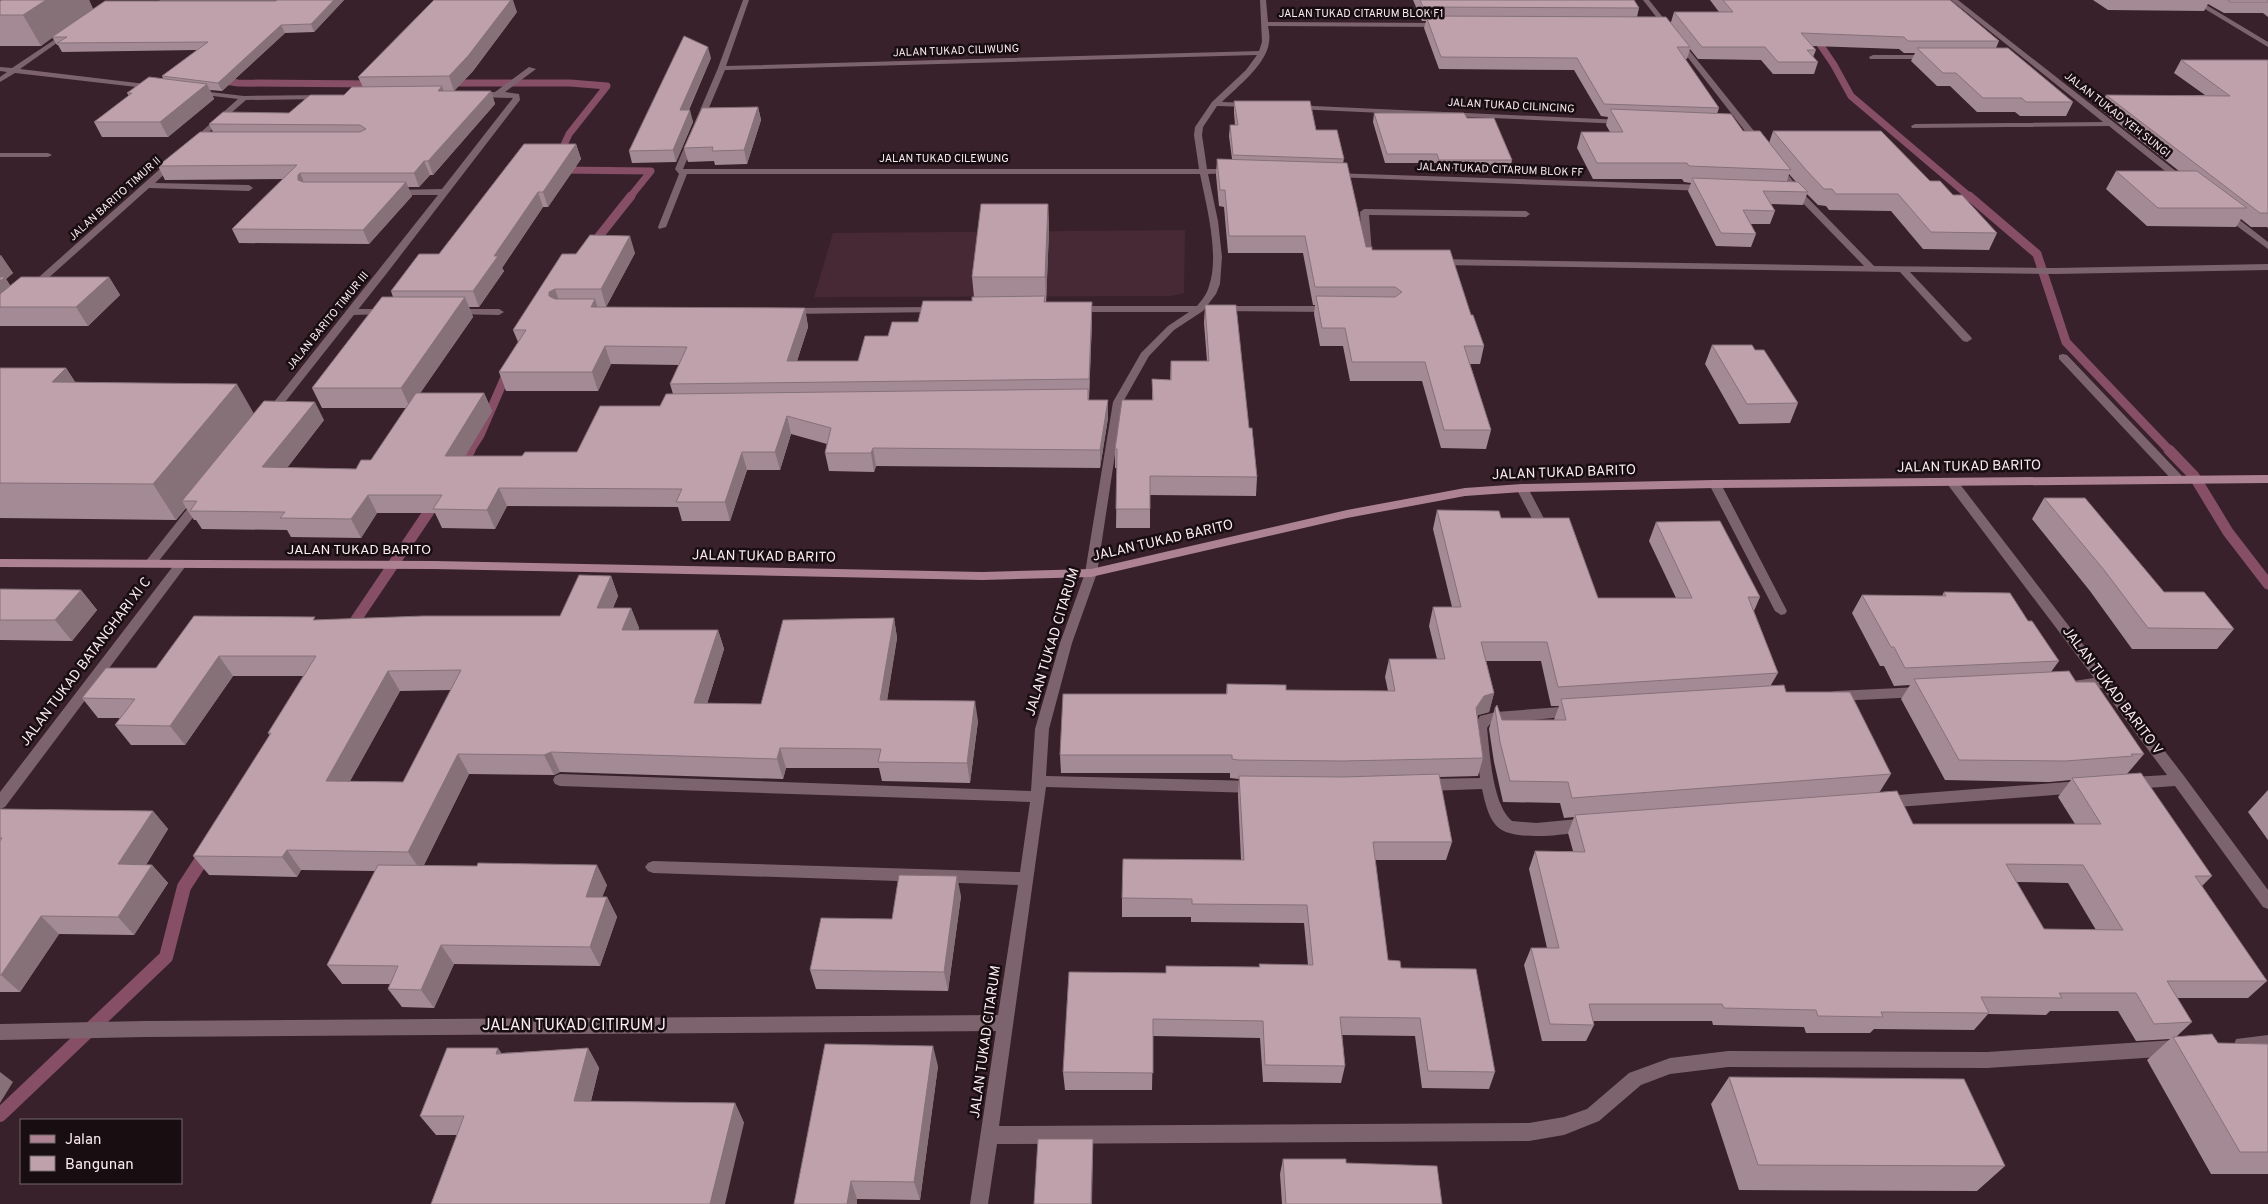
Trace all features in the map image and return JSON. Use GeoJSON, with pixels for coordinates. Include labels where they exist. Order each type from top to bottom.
{"type":"FeatureCollection","features":[{"type":"Feature","properties":{"kind":"street"},"geometry":{"type":"LineString","coordinates":[[152,1],[303,0]]}},
{"type":"Feature","properties":{"kind":"street"},"geometry":{"type":"LineString","coordinates":[[662,227],[684,172],[680,172],[679,169],[722,68],[746,0]]}},
{"type":"Feature","properties":{"kind":"street","name":"JALAN TUKAD CITARUM"},"geometry":{"type":"LineString","coordinates":[[978,1204],[1038,797],[1042,729],[1066,643],[1091,574],[1113,402],[1145,355],[1171,328],[1200,309],[1211,294],[1215,284],[1217,256],[1214,221],[1203,170],[1198,135],[1199,127],[1215,104],[1249,72],[1262,53],[1266,42],[1263,0]]}},
{"type":"Feature","properties":{"kind":"street"},"geometry":{"type":"LineString","coordinates":[[1646,0],[1763,148]]}},
{"type":"Feature","properties":{"kind":"street"},"geometry":{"type":"LineString","coordinates":[[2193,0],[2268,45]]}},
{"type":"Feature","properties":{"kind":"street","name":"JALAN TUKAD YEH SUNGI"},"geometry":{"type":"LineString","coordinates":[[1952,1],[2192,188]]}},
{"type":"Feature","properties":{"kind":"street","name":"JALAN TUKAD CITARUM BLOK F1"},"geometry":{"type":"LineString","coordinates":[[1265,24],[1449,25]]}},
{"type":"Feature","properties":{"kind":"street"},"geometry":{"type":"LineString","coordinates":[[1657,25],[1667,25]]}},
{"type":"Feature","properties":{"kind":"street"},"geometry":{"type":"LineString","coordinates":[[0,80],[78,26]]}},
{"type":"Feature","properties":{"kind":"street","name":"JALAN TUKAD CILIWUNG"},"geometry":{"type":"LineString","coordinates":[[722,68],[1262,53]]}},
{"type":"Feature","properties":{"kind":"street"},"geometry":{"type":"LineString","coordinates":[[1873,57],[1940,57]]}},
{"type":"Feature","properties":{"kind":"street"},"geometry":{"type":"LineString","coordinates":[[2016,57],[2026,57]]}},
{"type":"Feature","properties":{"kind":"street"},"geometry":{"type":"LineString","coordinates":[[0,69],[158,88]]}},
{"type":"Feature","properties":{"kind":"street"},"geometry":{"type":"LineString","coordinates":[[468,95],[497,94],[510,91],[520,78],[532,69]]}},
{"type":"Feature","properties":{"kind":"street"},"geometry":{"type":"LineString","coordinates":[[187,91],[244,98],[332,97]]}},
{"type":"Feature","properties":{"kind":"street","name":"JALAN BARITO TIMUR III"},"geometry":{"type":"LineString","coordinates":[[266,419],[516,103],[516,96],[510,91]]}},
{"type":"Feature","properties":{"kind":"street","name":"JALAN BARITO TIMUR II"},"geometry":{"type":"LineString","coordinates":[[22,297],[193,146],[244,98]]}},
{"type":"Feature","properties":{"kind":"street"},"geometry":{"type":"LineString","coordinates":[[1215,104],[1254,106]]}},
{"type":"Feature","properties":{"kind":"street","name":"JALAN TUKAD CILINCING"},"geometry":{"type":"LineString","coordinates":[[1284,107],[1629,122]]}},
{"type":"Feature","properties":{"kind":"street"},"geometry":{"type":"LineString","coordinates":[[1915,126],[2109,124]]}},
{"type":"Feature","properties":{"kind":"street"},"geometry":{"type":"LineString","coordinates":[[1737,127],[1747,127]]}},
{"type":"Feature","properties":{"kind":"street"},"geometry":{"type":"LineString","coordinates":[[0,155],[48,155]]}},
{"type":"Feature","properties":{"kind":"street"},"geometry":{"type":"LineString","coordinates":[[1774,163],[1796,191],[1872,269]]}},
{"type":"Feature","properties":{"kind":"street"},"geometry":{"type":"LineString","coordinates":[[1203,170],[1243,172]]}},
{"type":"Feature","properties":{"kind":"street","name":"JALAN TUKAD CILEWUNG"},"geometry":{"type":"LineString","coordinates":[[684,172],[1203,170]]}},
{"type":"Feature","properties":{"kind":"street","name":"JALAN TUKAD CITARUM BLOK FF"},"geometry":{"type":"LineString","coordinates":[[1322,175],[1717,188]]}},
{"type":"Feature","properties":{"kind":"street"},"geometry":{"type":"LineString","coordinates":[[147,185],[250,188]]}},
{"type":"Feature","properties":{"kind":"street"},"geometry":{"type":"LineString","coordinates":[[1786,191],[1796,191]]}},
{"type":"Feature","properties":{"kind":"street"},"geometry":{"type":"LineString","coordinates":[[387,192],[445,192]]}},
{"type":"Feature","properties":{"kind":"street"},"geometry":{"type":"LineString","coordinates":[[2215,206],[2268,246]]}},
{"type":"Feature","properties":{"kind":"street"},"geometry":{"type":"LineString","coordinates":[[1385,261],[1368,254],[1364,212],[1526,214]]}},
{"type":"Feature","properties":{"kind":"street"},"geometry":{"type":"LineString","coordinates":[[1424,262],[1651,267],[2013,271],[2268,267]]}},
{"type":"Feature","properties":{"kind":"street"},"geometry":{"type":"LineString","coordinates":[[1903,270],[1968,339]]}},
{"type":"Feature","properties":{"kind":"street"},"geometry":{"type":"LineString","coordinates":[[1070,309],[1344,310]]}},
{"type":"Feature","properties":{"kind":"street"},"geometry":{"type":"LineString","coordinates":[[781,311],[950,310]]}},
{"type":"Feature","properties":{"kind":"street"},"geometry":{"type":"LineString","coordinates":[[352,312],[401,312]]}},
{"type":"Feature","properties":{"kind":"street"},"geometry":{"type":"LineString","coordinates":[[440,312],[499,312]]}},
{"type":"Feature","properties":{"kind":"street"},"geometry":{"type":"LineString","coordinates":[[2062,357],[2182,479]]}},
{"type":"Feature","properties":{"kind":"street","name":"JALAN TUKAD BARITO"},"geometry":{"type":"LineString","coordinates":[[0,563],[434,566],[982,576],[1091,574],[1417,500],[1465,492],[1522,488],[1715,484],[2268,479]]}},
{"type":"Feature","properties":{"kind":"street","name":"JALAN TUKAD BARITO V"},"geometry":{"type":"LineString","coordinates":[[1952,482],[2179,780],[2268,902]]}},
{"type":"Feature","properties":{"kind":"street"},"geometry":{"type":"LineString","coordinates":[[1715,484],[1781,611]]}},
{"type":"Feature","properties":{"kind":"street"},"geometry":{"type":"LineString","coordinates":[[1522,488],[1546,534]]}},
{"type":"Feature","properties":{"kind":"street"},"geometry":{"type":"LineString","coordinates":[[150,564],[205,495]]}},
{"type":"Feature","properties":{"kind":"street","name":"JALAN TUKAD BATANGHARI XI C"},"geometry":{"type":"LineString","coordinates":[[0,803],[181,564]]}},
{"type":"Feature","properties":{"kind":"street"},"geometry":{"type":"LineString","coordinates":[[2066,685],[2106,683]]}},
{"type":"Feature","properties":{"kind":"street"},"geometry":{"type":"LineString","coordinates":[[1819,696],[1937,691]]}},
{"type":"Feature","properties":{"kind":"street"},"geometry":{"type":"LineString","coordinates":[[1584,711],[1496,716],[1486,720],[1480,727],[1487,783],[1498,816],[1508,826],[1521,829],[1599,824]]}},
{"type":"Feature","properties":{"kind":"street"},"geometry":{"type":"LineString","coordinates":[[560,780],[1038,797]]}},
{"type":"Feature","properties":{"kind":"street"},"geometry":{"type":"LineString","coordinates":[[2120,784],[2179,780]]}},
{"type":"Feature","properties":{"kind":"street"},"geometry":{"type":"LineString","coordinates":[[1038,781],[1167,786],[1273,787]]}},
{"type":"Feature","properties":{"kind":"street"},"geometry":{"type":"LineString","coordinates":[[1409,786],[1487,783]]}},
{"type":"Feature","properties":{"kind":"street"},"geometry":{"type":"LineString","coordinates":[[1874,803],[2091,786]]}},
{"type":"Feature","properties":{"kind":"street"},"geometry":{"type":"LineString","coordinates":[[653,867],[1026,879]]}},
{"type":"Feature","properties":{"kind":"street","name":"JALAN TUKAD CITIRUM J"},"geometry":{"type":"LineString","coordinates":[[0,1032],[145,1029],[1004,1023]]}},
{"type":"Feature","properties":{"kind":"street"},"geometry":{"type":"LineString","coordinates":[[2228,1046],[2268,1044]]}},
{"type":"Feature","properties":{"kind":"street"},"geometry":{"type":"LineString","coordinates":[[989,1135],[1529,1132],[1564,1126],[1593,1115],[1635,1078],[1670,1066],[1728,1059],[1987,1060],[2189,1048]]}},
{"type":"Feature","properties":{"kind":"shaded area"},"geometry":{"type":"Polygon","coordinates":[[[1185,230],[1184,293],[1171,296],[814,297],[833,233],[1185,230]]]}},
{"type":"Feature","properties":{"kind":"building"},"geometry":{"type":"Polygon","coordinates":[[[46,0],[23,15],[0,15],[0,1],[46,0]]]}},
{"type":"Feature","properties":{"kind":"building"},"geometry":{"type":"Polygon","coordinates":[[[334,0],[311,24],[281,25],[218,83],[162,76],[208,42],[57,43],[67,37],[52,37],[105,1],[334,0]]]}},
{"type":"Feature","properties":{"kind":"building"},"geometry":{"type":"Polygon","coordinates":[[[434,0],[511,0],[468,56],[449,76],[358,77],[434,0]]]}},
{"type":"Feature","properties":{"kind":"building"},"geometry":{"type":"Polygon","coordinates":[[[1420,0],[1634,0],[1639,8],[1423,7],[1420,0]]]}},
{"type":"Feature","properties":{"kind":"building"},"geometry":{"type":"Polygon","coordinates":[[[1723,0],[1950,0],[1999,41],[1908,41],[1904,37],[1801,33],[1816,50],[1807,50],[1818,62],[1778,62],[1765,47],[1702,47],[1674,12],[1733,12],[1723,0]]]}},
{"type":"Feature","properties":{"kind":"building"},"geometry":{"type":"Polygon","coordinates":[[[2228,0],[2268,0],[2268,2],[2230,2],[2228,0]]]}},
{"type":"Feature","properties":{"kind":"building"},"geometry":{"type":"Polygon","coordinates":[[[1426,16],[1666,17],[1690,47],[1677,47],[1719,108],[1604,104],[1577,58],[1441,57],[1426,16]]]}},
{"type":"Feature","properties":{"kind":"building"},"geometry":{"type":"Polygon","coordinates":[[[684,36],[708,47],[680,110],[690,110],[673,150],[629,151],[684,36]]]}},
{"type":"Feature","properties":{"kind":"building"},"geometry":{"type":"Polygon","coordinates":[[[1917,48],[2008,48],[2073,102],[2026,102],[2022,98],[1983,98],[1956,73],[1943,73],[1917,48]]]}},
{"type":"Feature","properties":{"kind":"building"},"geometry":{"type":"Polygon","coordinates":[[[2181,60],[2268,60],[2268,213],[2260,213],[2106,95],[2230,96],[2181,60]]]}},
{"type":"Feature","properties":{"kind":"building"},"geometry":{"type":"Polygon","coordinates":[[[149,77],[207,84],[160,122],[94,122],[132,93],[127,93],[149,77]]]}},
{"type":"Feature","properties":{"kind":"building"},"geometry":{"type":"Polygon","coordinates":[[[442,86],[438,91],[491,91],[428,161],[424,161],[414,173],[300,173],[298,175],[298,180],[303,182],[406,182],[363,230],[232,229],[297,165],[158,166],[200,132],[360,132],[366,129],[360,125],[209,124],[223,112],[289,113],[310,95],[344,95],[352,87],[442,86]]]}},
{"type":"Feature","properties":{"kind":"building"},"geometry":{"type":"Polygon","coordinates":[[[1234,101],[1310,101],[1316,130],[1337,130],[1344,159],[1233,155],[1230,125],[1238,125],[1234,101]]]}},
{"type":"Feature","properties":{"kind":"building"},"geometry":{"type":"Polygon","coordinates":[[[758,107],[744,150],[712,151],[713,147],[684,148],[702,108],[758,107]]]}},
{"type":"Feature","properties":{"kind":"building"},"geometry":{"type":"Polygon","coordinates":[[[1610,109],[1731,114],[1743,131],[1760,131],[1791,170],[1689,166],[1687,163],[1597,163],[1581,132],[1623,132],[1610,109]]]}},
{"type":"Feature","properties":{"kind":"building"},"geometry":{"type":"Polygon","coordinates":[[[1374,113],[1464,113],[1467,118],[1494,118],[1512,160],[1439,160],[1437,154],[1387,154],[1374,113]]]}},
{"type":"Feature","properties":{"kind":"building"},"geometry":{"type":"Polygon","coordinates":[[[1773,131],[1881,131],[1930,181],[1940,181],[1953,195],[1962,195],[1997,233],[1931,232],[1898,194],[1836,194],[1832,189],[1824,189],[1773,131]]]}},
{"type":"Feature","properties":{"kind":"building"},"geometry":{"type":"Polygon","coordinates":[[[524,144],[576,144],[543,192],[538,192],[494,256],[498,256],[473,291],[391,291],[419,254],[439,254],[524,144]]]}},
{"type":"Feature","properties":{"kind":"building"},"geometry":{"type":"Polygon","coordinates":[[[1217,159],[1347,163],[1366,247],[1372,247],[1372,250],[1450,250],[1471,315],[1473,315],[1484,346],[1464,346],[1491,430],[1444,430],[1425,362],[1352,362],[1345,328],[1322,328],[1316,296],[1395,297],[1402,292],[1395,287],[1315,287],[1305,236],[1229,236],[1225,190],[1220,190],[1217,159]]]}},
{"type":"Feature","properties":{"kind":"building"},"geometry":{"type":"Polygon","coordinates":[[[2116,171],[2197,171],[2247,208],[2158,208],[2116,171]]]}},
{"type":"Feature","properties":{"kind":"building"},"geometry":{"type":"Polygon","coordinates":[[[1692,178],[1798,182],[1808,192],[1763,191],[1775,211],[1743,210],[1756,234],[1721,233],[1692,178]]]}},
{"type":"Feature","properties":{"kind":"building"},"geometry":{"type":"Polygon","coordinates":[[[981,204],[1048,204],[1045,277],[972,277],[981,204]]]}},
{"type":"Feature","properties":{"kind":"building"},"geometry":{"type":"Polygon","coordinates":[[[590,235],[630,236],[601,289],[555,289],[549,292],[549,296],[555,299],[595,299],[591,307],[805,308],[787,361],[858,361],[865,336],[888,336],[892,322],[918,322],[923,301],[972,301],[972,297],[1045,296],[1044,302],[1092,302],[1089,379],[670,384],[687,347],[605,346],[592,372],[499,372],[526,330],[513,330],[562,254],[576,254],[590,235]]]}},
{"type":"Feature","properties":{"kind":"building"},"geometry":{"type":"Polygon","coordinates":[[[21,277],[109,277],[76,307],[0,307],[0,294],[21,277]]]}},
{"type":"Feature","properties":{"kind":"building"},"geometry":{"type":"Polygon","coordinates":[[[382,297],[465,297],[401,388],[312,388],[382,297]]]}},
{"type":"Feature","properties":{"kind":"building"},"geometry":{"type":"Polygon","coordinates":[[[1205,305],[1236,305],[1249,428],[1252,428],[1257,477],[1150,476],[1150,509],[1116,509],[1117,449],[1115,449],[1122,400],[1153,400],[1152,379],[1171,380],[1171,361],[1209,361],[1205,305]]]}},
{"type":"Feature","properties":{"kind":"building"},"geometry":{"type":"Polygon","coordinates":[[[1712,345],[1752,345],[1755,350],[1764,350],[1798,403],[1747,404],[1712,345]]]}},
{"type":"Feature","properties":{"kind":"building"},"geometry":{"type":"Polygon","coordinates":[[[0,368],[66,368],[52,382],[237,384],[153,484],[0,483],[0,368]]]}},
{"type":"Feature","properties":{"kind":"building"},"geometry":{"type":"Polygon","coordinates":[[[1088,389],[1088,400],[1108,400],[1100,450],[873,448],[871,453],[825,453],[831,428],[787,416],[775,452],[742,452],[725,502],[676,502],[682,489],[499,488],[487,510],[433,509],[442,495],[368,495],[351,519],[280,518],[285,512],[190,511],[197,501],[182,501],[264,401],[315,402],[262,467],[356,469],[361,460],[371,460],[416,393],[484,393],[445,456],[522,456],[525,452],[577,452],[600,406],[660,406],[666,394],[1088,389]]]}},
{"type":"Feature","properties":{"kind":"building"},"geometry":{"type":"Polygon","coordinates":[[[2044,498],[2085,498],[2164,592],[2204,592],[2234,629],[2148,628],[2104,570],[2044,498]]]}},
{"type":"Feature","properties":{"kind":"building"},"geometry":{"type":"Polygon","coordinates":[[[1437,510],[1499,511],[1501,518],[1569,518],[1598,598],[1692,598],[1656,522],[1720,521],[1760,597],[1748,597],[1778,673],[1558,687],[1547,642],[1481,642],[1494,693],[1484,696],[1476,708],[1483,758],[1343,761],[1238,760],[1232,759],[1232,755],[1060,755],[1063,694],[1227,694],[1227,684],[1286,685],[1286,690],[1395,691],[1389,659],[1445,659],[1433,607],[1461,607],[1437,510]]]}},
{"type":"Feature","properties":{"kind":"building"},"geometry":{"type":"Polygon","coordinates":[[[579,575],[611,576],[597,608],[631,608],[622,630],[718,630],[694,703],[761,704],[783,620],[894,618],[880,700],[975,701],[967,763],[878,762],[881,749],[780,748],[777,759],[551,752],[544,755],[458,754],[408,852],[287,850],[282,857],[193,856],[271,733],[268,733],[316,656],[219,656],[170,726],[115,725],[135,699],[82,698],[106,668],[156,668],[194,616],[315,617],[313,620],[423,616],[560,616],[579,575]],[[461,670],[388,671],[326,781],[403,782],[461,670]]]}},
{"type":"Feature","properties":{"kind":"building"},"geometry":{"type":"Polygon","coordinates":[[[0,589],[81,590],[55,620],[0,620],[0,589]]]}},
{"type":"Feature","properties":{"kind":"building"},"geometry":{"type":"Polygon","coordinates":[[[1944,592],[2010,593],[2028,621],[2032,621],[2059,661],[1905,668],[1862,595],[1946,596],[1944,592]]]}},
{"type":"Feature","properties":{"kind":"building"},"geometry":{"type":"Polygon","coordinates":[[[2069,671],[2076,682],[2095,682],[2144,754],[2065,761],[1959,760],[1914,679],[2069,671]]]}},
{"type":"Feature","properties":{"kind":"building"},"geometry":{"type":"Polygon","coordinates":[[[1784,685],[1786,692],[1850,692],[1891,774],[1572,798],[1568,782],[1510,781],[1500,742],[1495,708],[1497,705],[1502,720],[1566,720],[1561,699],[1784,685]]]}},
{"type":"Feature","properties":{"kind":"building"},"geometry":{"type":"Polygon","coordinates":[[[2141,773],[2212,876],[2195,876],[2267,981],[2167,981],[2192,1022],[2154,1024],[2136,993],[2059,993],[2062,998],[1981,997],[1989,1013],[1881,1012],[1883,1017],[1818,1016],[1816,1010],[1724,1008],[1722,1004],[1589,1004],[1594,1025],[1550,1024],[1531,948],[1559,948],[1535,851],[1585,852],[1575,815],[1897,791],[1913,824],[2101,824],[2072,778],[2141,773]],[[2006,864],[2044,929],[2123,930],[2083,865],[2006,864]]]}},
{"type":"Feature","properties":{"kind":"building"},"geometry":{"type":"Polygon","coordinates":[[[1439,774],[1452,842],[1373,842],[1388,960],[1400,961],[1401,968],[1476,969],[1495,1072],[1428,1071],[1420,1018],[1340,1017],[1345,1066],[1265,1065],[1263,1021],[1153,1019],[1153,1073],[1063,1072],[1069,972],[1166,973],[1166,966],[1260,967],[1259,964],[1313,965],[1307,905],[1192,904],[1192,899],[1122,898],[1123,859],[1244,860],[1239,776],[1343,777],[1439,774]]]}},
{"type":"Feature","properties":{"kind":"building"},"geometry":{"type":"Polygon","coordinates":[[[0,809],[153,811],[118,864],[152,865],[118,917],[41,916],[1,975],[0,841],[2,838],[0,838],[0,809]]]}},
{"type":"Feature","properties":{"kind":"building"},"geometry":{"type":"Polygon","coordinates":[[[478,863],[597,865],[586,897],[607,897],[590,947],[441,945],[421,990],[388,989],[398,966],[327,965],[378,865],[477,866],[478,863]]]}},
{"type":"Feature","properties":{"kind":"building"},"geometry":{"type":"Polygon","coordinates":[[[899,875],[957,876],[944,972],[810,970],[821,918],[892,919],[899,875]]]}},
{"type":"Feature","properties":{"kind":"building"},"geometry":{"type":"Polygon","coordinates":[[[2212,1034],[2218,1043],[2268,1044],[2268,1152],[2240,1152],[2173,1037],[2212,1034]]]}},
{"type":"Feature","properties":{"kind":"building"},"geometry":{"type":"Polygon","coordinates":[[[825,1044],[933,1046],[914,1182],[851,1181],[847,1204],[794,1204],[825,1044]]]}},
{"type":"Feature","properties":{"kind":"building"},"geometry":{"type":"Polygon","coordinates":[[[447,1048],[498,1048],[496,1054],[588,1048],[574,1101],[735,1103],[710,1204],[431,1204],[464,1116],[420,1116],[447,1048]]]}},
{"type":"Feature","properties":{"kind":"building"},"geometry":{"type":"Polygon","coordinates":[[[1729,1077],[1964,1079],[2005,1166],[1758,1165],[1729,1077]]]}},
{"type":"Feature","properties":{"kind":"building"},"geometry":{"type":"Polygon","coordinates":[[[1038,1139],[1093,1139],[1091,1204],[1034,1204],[1038,1139]]]}},
{"type":"Feature","properties":{"kind":"building"},"geometry":{"type":"Polygon","coordinates":[[[1283,1159],[1346,1159],[1346,1163],[1437,1166],[1442,1204],[1286,1204],[1283,1159]]]}},
{"type":"Feature","properties":{"kind":"waterway"},"geometry":{"type":"LineString","coordinates":[[1813,34],[1834,65],[1851,96],[1970,197]]}},
{"type":"Feature","properties":{"kind":"waterway"},"geometry":{"type":"LineString","coordinates":[[218,80],[238,83],[375,84]]}},
{"type":"Feature","properties":{"kind":"waterway"},"geometry":{"type":"LineString","coordinates":[[446,83],[570,83],[607,86],[569,134],[558,158]]}},
{"type":"Feature","properties":{"kind":"waterway"},"geometry":{"type":"LineString","coordinates":[[560,170],[651,171],[630,197]]}},
{"type":"Feature","properties":{"kind":"waterway"},"geometry":{"type":"LineString","coordinates":[[592,245],[631,196]]}},
{"type":"Feature","properties":{"kind":"waterway"},"geometry":{"type":"LineString","coordinates":[[1969,196],[2037,254],[2066,342],[2171,452]]}},
{"type":"Feature","properties":{"kind":"waterway"},"geometry":{"type":"LineString","coordinates":[[469,452],[480,435],[509,368]]}},
{"type":"Feature","properties":{"kind":"waterway"},"geometry":{"type":"LineString","coordinates":[[458,469],[470,450]]}},
{"type":"Feature","properties":{"kind":"waterway"},"geometry":{"type":"LineString","coordinates":[[2169,450],[2194,476],[2228,532],[2268,584]]}},
{"type":"Feature","properties":{"kind":"waterway"},"geometry":{"type":"LineString","coordinates":[[349,630],[436,501]]}},
{"type":"Feature","properties":{"kind":"waterway"},"geometry":{"type":"LineString","coordinates":[[0,1115],[166,957],[184,887],[208,850]]}}]}
